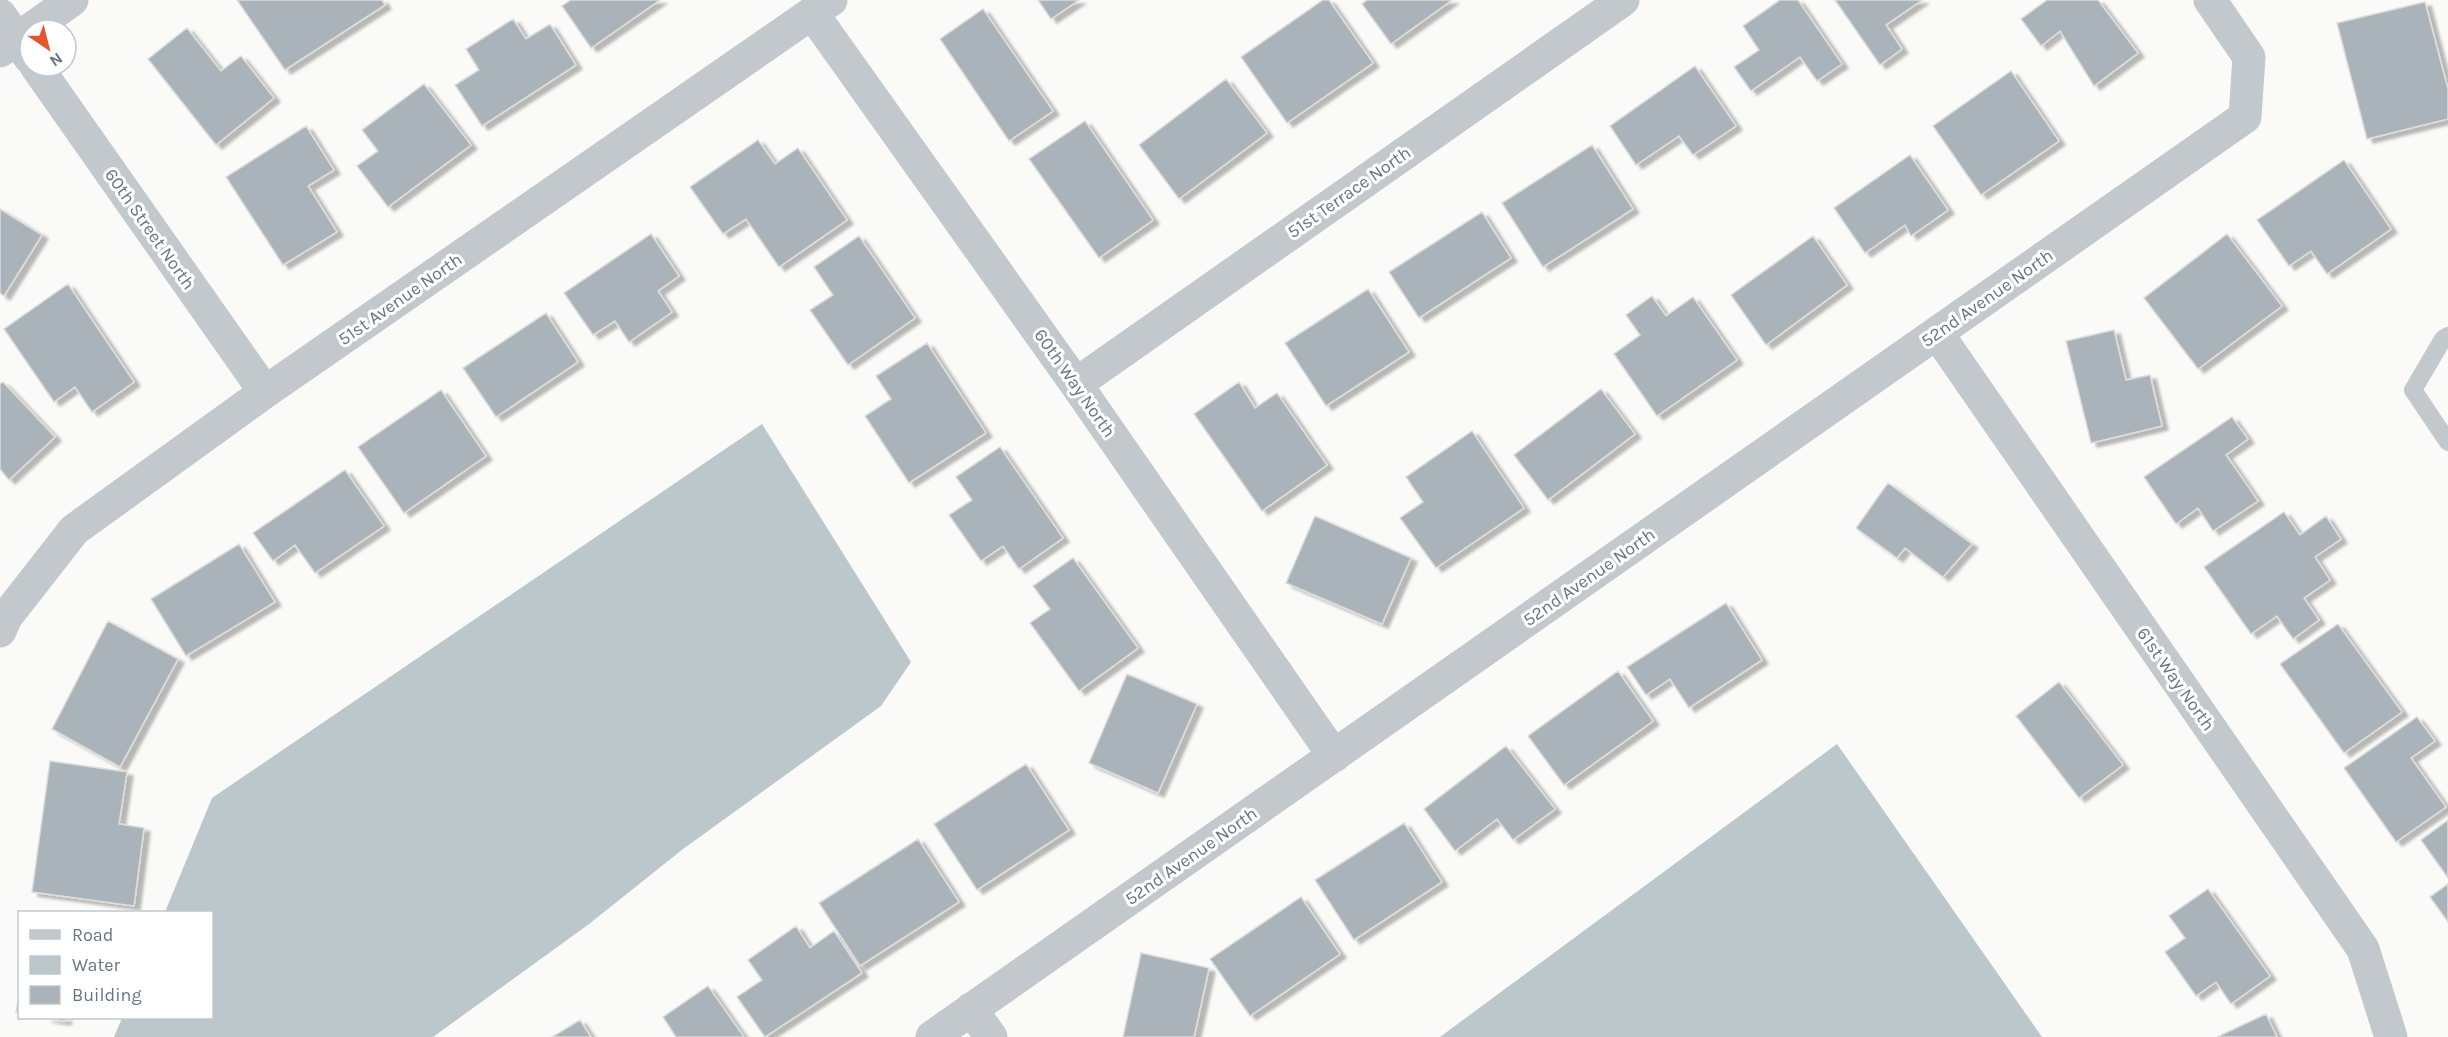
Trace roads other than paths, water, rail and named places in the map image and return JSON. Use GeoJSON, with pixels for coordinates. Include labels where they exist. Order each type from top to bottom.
{"type":"FeatureCollection","features":[{"type":"Feature","properties":{"kind":"street"},"geometry":{"type":"LineString","coordinates":[[12,41],[72,0]]}},
{"type":"Feature","properties":{"kind":"street","name":"51st Terrace North"},"geometry":{"type":"LineString","coordinates":[[1076,384],[1623,0]]}},
{"type":"Feature","properties":{"kind":"street","name":"52nd Avenue North"},"geometry":{"type":"LineString","coordinates":[[932,1037],[2245,117],[2249,57],[2210,0]]}},
{"type":"Feature","properties":{"kind":"street","name":"60th Way North"},"geometry":{"type":"LineString","coordinates":[[822,7],[1076,384],[1334,756]]}},
{"type":"Feature","properties":{"kind":"street","name":"51st Avenue North"},"geometry":{"type":"LineString","coordinates":[[0,631],[6,617],[74,530],[265,392],[822,7]]}},
{"type":"Feature","properties":{"kind":"street","name":"60th Street North"},"geometry":{"type":"LineString","coordinates":[[44,78],[265,392]]}},
{"type":"Feature","properties":{"kind":"street","name":"61st Way North"},"geometry":{"type":"LineString","coordinates":[[1937,333],[2363,949],[2391,1037]]}},
{"type":"Feature","properties":{"kind":"street"},"geometry":{"type":"LineString","coordinates":[[971,1010],[991,1037]]}},
{"type":"Feature","properties":{"kind":"lane"},"geometry":{"type":"LineString","coordinates":[[2448,336],[2413,390],[2448,442]]}},
{"type":"Feature","properties":{"kind":"water"},"geometry":{"type":"Polygon","coordinates":[[[762,424],[911,662],[881,706],[683,849],[589,924],[433,1037],[114,1037],[122,1019],[213,1019],[213,911],[165,911],[212,798],[762,424]]]}},
{"type":"Feature","properties":{"kind":"water"},"geometry":{"type":"Polygon","coordinates":[[[1837,744],[2042,1037],[1440,1037],[1837,744]]]}}]}
